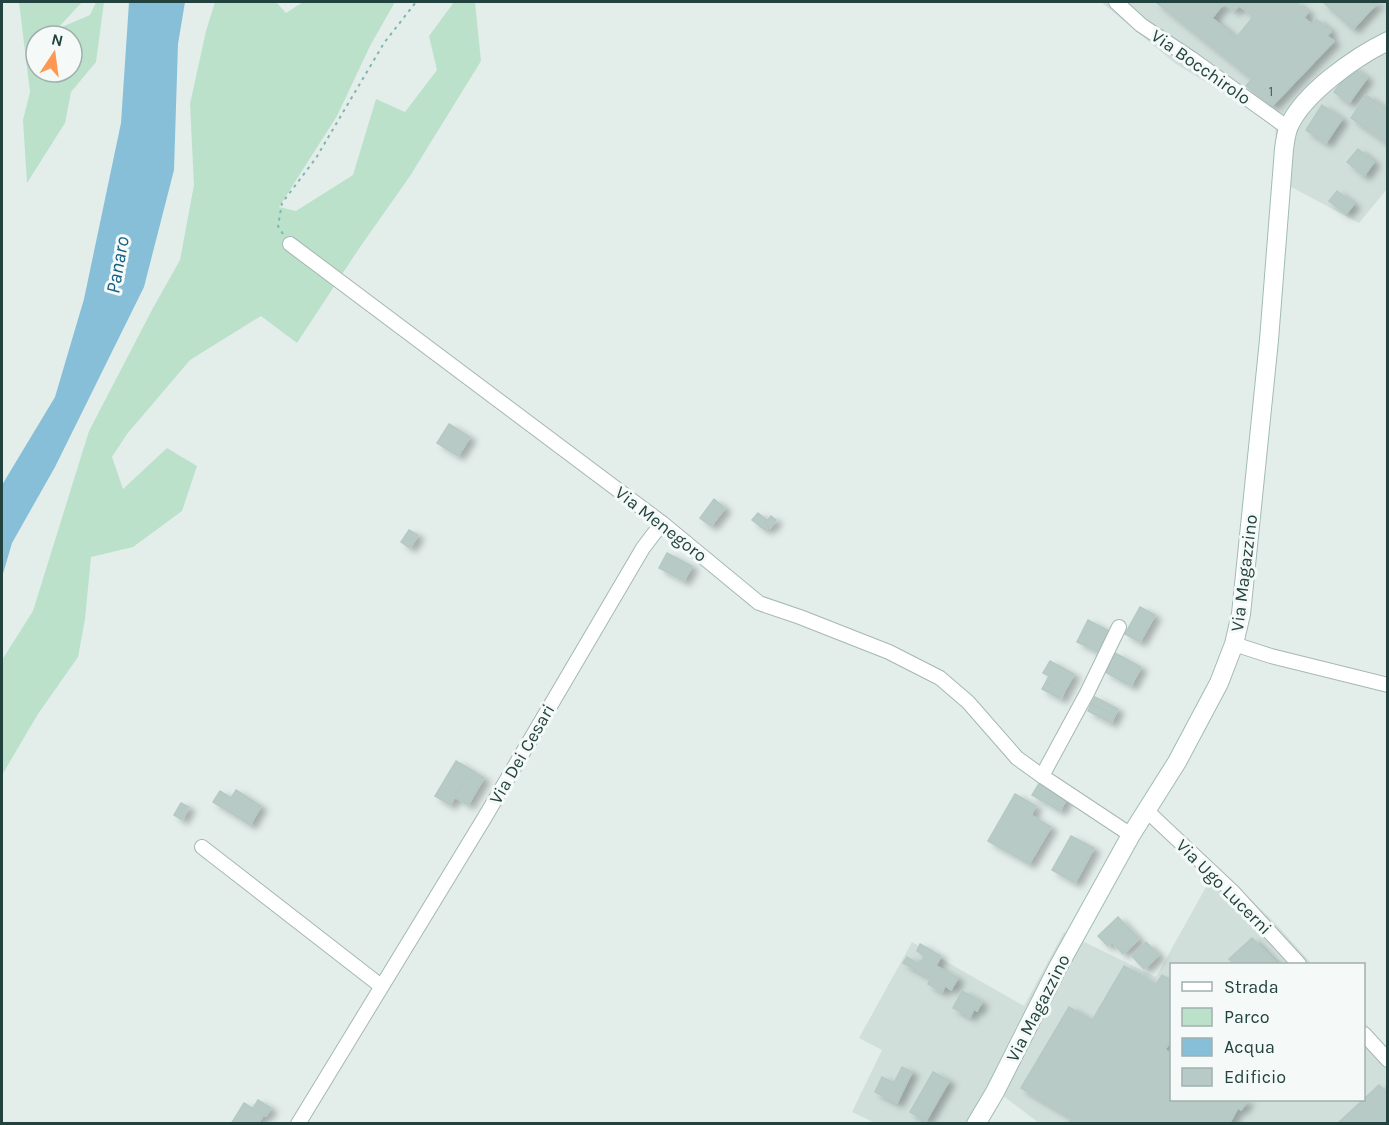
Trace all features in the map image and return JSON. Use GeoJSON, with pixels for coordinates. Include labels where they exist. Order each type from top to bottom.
{"type":"FeatureCollection","features":[{"type":"Feature","properties":{"kind":"main road","name":"Via Magazzino"},"geometry":{"type":"LineString","coordinates":[[978,1123],[1058,968],[1131,835],[1177,762],[1219,683],[1234,644],[1248,549],[1269,340],[1284,149],[1288,129],[1296,112],[1325,82],[1373,48],[1388,41]]}},
{"type":"Feature","properties":{"kind":"street","name":"Via Bocchirolo"},"geometry":{"type":"LineString","coordinates":[[1116,2],[1141,25],[1288,129]]}},
{"type":"Feature","properties":{"kind":"street","name":"Via Menegoro"},"geometry":{"type":"LineString","coordinates":[[290,244],[662,523],[759,603],[889,652],[939,678],[968,702],[1017,758],[1131,835]]}},
{"type":"Feature","properties":{"kind":"street","name":"Via Dei Cesari"},"geometry":{"type":"LineString","coordinates":[[298,1124],[485,817],[643,548],[662,523]]}},
{"type":"Feature","properties":{"kind":"street"},"geometry":{"type":"LineString","coordinates":[[1042,776],[1087,693],[1119,627]]}},
{"type":"Feature","properties":{"kind":"street"},"geometry":{"type":"LineString","coordinates":[[1234,644],[1271,656],[1388,685]]}},
{"type":"Feature","properties":{"kind":"street","name":"Via Ugo Lucerni"},"geometry":{"type":"LineString","coordinates":[[1146,811],[1232,891],[1298,963]]}},
{"type":"Feature","properties":{"kind":"street"},"geometry":{"type":"LineString","coordinates":[[202,847],[381,986]]}},
{"type":"Feature","properties":{"kind":"street"},"geometry":{"type":"LineString","coordinates":[[1365,1035],[1388,1060]]}},
{"type":"Feature","properties":{"kind":"path"},"geometry":{"type":"LineString","coordinates":[[290,244],[278,226],[282,202],[316,158],[384,43],[416,2]]}},
{"type":"Feature","properties":{"kind":"shaded area"},"geometry":{"type":"Polygon","coordinates":[[[1101,2],[1387,2],[1387,189],[1359,223],[1278,180],[1275,124],[1176,64],[1101,2]]]}},
{"type":"Feature","properties":{"kind":"shaded area"},"geometry":{"type":"Polygon","coordinates":[[[1217,867],[1275,923],[1311,963],[1170,963],[1170,1101],[1365,1101],[1365,1023],[1387,1049],[1387,1123],[1039,1123],[994,1089],[973,1123],[875,1123],[852,1112],[882,1050],[859,1038],[912,942],[1024,1006],[1064,932],[1156,977],[1217,867]]]}},
{"type":"Feature","properties":{"kind":"green space"},"geometry":{"type":"Polygon","coordinates":[[[19,2],[82,2],[62,24],[24,24],[24,43],[19,2]]]}},
{"type":"Feature","properties":{"kind":"green space"},"geometry":{"type":"Polygon","coordinates":[[[96,2],[104,2],[96,62],[84,76],[84,24],[69,24],[90,15],[96,2]]]}},
{"type":"Feature","properties":{"kind":"green space"},"geometry":{"type":"Polygon","coordinates":[[[215,2],[276,2],[286,13],[303,2],[395,2],[370,46],[337,116],[279,207],[296,211],[353,175],[376,99],[405,112],[437,70],[429,36],[454,2],[475,2],[481,61],[410,176],[297,343],[261,316],[190,360],[127,434],[112,457],[123,489],[167,448],[197,466],[182,511],[133,547],[91,557],[85,619],[78,657],[38,714],[2,775],[2,660],[33,611],[89,431],[180,260],[194,185],[190,104],[206,31],[215,2]]]}},
{"type":"Feature","properties":{"kind":"green space"},"geometry":{"type":"Polygon","coordinates":[[[29,84],[78,84],[71,92],[65,123],[27,183],[23,120],[30,92],[29,84]]]}},
{"type":"Feature","properties":{"kind":"water","name":"Panaro"},"geometry":{"type":"Polygon","coordinates":[[[129,2],[185,2],[178,44],[174,170],[144,287],[55,467],[12,543],[2,577],[2,485],[55,397],[84,299],[121,123],[129,2]]]}},
{"type":"Feature","properties":{"kind":"building"},"geometry":{"type":"Polygon","coordinates":[[[1156,2],[1295,2],[1308,12],[1304,18],[1312,24],[1316,19],[1331,31],[1327,36],[1334,41],[1272,106],[1246,86],[1252,79],[1156,2]],[[1224,3],[1212,18],[1236,38],[1253,17],[1239,5],[1234,11],[1224,3]]]}},
{"type":"Feature","properties":{"kind":"building"},"geometry":{"type":"Polygon","coordinates":[[[1323,2],[1378,2],[1353,29],[1323,2]]]}},
{"type":"Feature","properties":{"kind":"building"},"geometry":{"type":"Polygon","coordinates":[[[1352,67],[1367,78],[1349,103],[1334,92],[1352,67]]]}},
{"type":"Feature","properties":{"kind":"building"},"geometry":{"type":"Polygon","coordinates":[[[1366,95],[1388,108],[1387,143],[1351,118],[1366,95]]]}},
{"type":"Feature","properties":{"kind":"building"},"geometry":{"type":"Polygon","coordinates":[[[1322,105],[1342,119],[1326,143],[1306,130],[1322,105]]]}},
{"type":"Feature","properties":{"kind":"building"},"geometry":{"type":"Polygon","coordinates":[[[1358,149],[1374,162],[1364,176],[1347,162],[1358,149]]]}},
{"type":"Feature","properties":{"kind":"building"},"geometry":{"type":"Polygon","coordinates":[[[1337,191],[1354,204],[1346,214],[1329,201],[1337,191]]]}},
{"type":"Feature","properties":{"kind":"building"},"geometry":{"type":"Polygon","coordinates":[[[449,424],[470,437],[458,456],[437,443],[449,424]]]}},
{"type":"Feature","properties":{"kind":"building"},"geometry":{"type":"Polygon","coordinates":[[[714,499],[725,508],[711,526],[700,518],[714,499]]]}},
{"type":"Feature","properties":{"kind":"building"},"geometry":{"type":"Polygon","coordinates":[[[758,513],[767,520],[765,523],[769,526],[765,530],[752,520],[758,513]]]}},
{"type":"Feature","properties":{"kind":"building"},"geometry":{"type":"Polygon","coordinates":[[[771,516],[776,520],[770,528],[765,523],[771,516]]]}},
{"type":"Feature","properties":{"kind":"building"},"geometry":{"type":"Polygon","coordinates":[[[409,530],[418,535],[410,548],[401,542],[409,530]]]}},
{"type":"Feature","properties":{"kind":"building"},"geometry":{"type":"Polygon","coordinates":[[[667,553],[692,566],[684,581],[659,568],[667,553]]]}},
{"type":"Feature","properties":{"kind":"building"},"geometry":{"type":"Polygon","coordinates":[[[1140,607],[1155,615],[1140,642],[1125,634],[1140,607]]]}},
{"type":"Feature","properties":{"kind":"building"},"geometry":{"type":"Polygon","coordinates":[[[1088,620],[1109,631],[1098,652],[1077,642],[1088,620]]]}},
{"type":"Feature","properties":{"kind":"building"},"geometry":{"type":"Polygon","coordinates":[[[1115,653],[1141,667],[1131,686],[1105,672],[1115,653]]]}},
{"type":"Feature","properties":{"kind":"building"},"geometry":{"type":"Polygon","coordinates":[[[1050,661],[1074,674],[1064,692],[1046,682],[1049,676],[1043,673],[1050,661]]]}},
{"type":"Feature","properties":{"kind":"building"},"geometry":{"type":"Polygon","coordinates":[[[1046,682],[1064,692],[1061,699],[1042,689],[1046,682]]]}},
{"type":"Feature","properties":{"kind":"building"},"geometry":{"type":"Polygon","coordinates":[[[1095,697],[1118,709],[1115,715],[1091,704],[1095,697]]]}},
{"type":"Feature","properties":{"kind":"building"},"geometry":{"type":"Polygon","coordinates":[[[1091,704],[1115,715],[1111,723],[1088,711],[1091,704]]]}},
{"type":"Feature","properties":{"kind":"building"},"geometry":{"type":"Polygon","coordinates":[[[456,761],[475,772],[471,778],[467,776],[450,805],[435,796],[456,761]]]}},
{"type":"Feature","properties":{"kind":"building"},"geometry":{"type":"Polygon","coordinates":[[[475,772],[484,778],[468,805],[455,797],[467,776],[471,778],[475,772]]]}},
{"type":"Feature","properties":{"kind":"building"},"geometry":{"type":"Polygon","coordinates":[[[1040,782],[1067,798],[1060,811],[1032,795],[1040,782]]]}},
{"type":"Feature","properties":{"kind":"building"},"geometry":{"type":"Polygon","coordinates":[[[236,790],[261,806],[250,825],[213,802],[220,791],[231,798],[236,790]]]}},
{"type":"Feature","properties":{"kind":"building"},"geometry":{"type":"Polygon","coordinates":[[[1015,794],[1036,806],[1031,815],[1051,827],[1029,864],[988,841],[1015,794]]]}},
{"type":"Feature","properties":{"kind":"building"},"geometry":{"type":"Polygon","coordinates":[[[181,803],[189,807],[182,820],[174,815],[181,803]]]}},
{"type":"Feature","properties":{"kind":"building"},"geometry":{"type":"Polygon","coordinates":[[[1071,836],[1094,848],[1075,883],[1052,870],[1071,836]]]}},
{"type":"Feature","properties":{"kind":"building"},"geometry":{"type":"Polygon","coordinates":[[[1118,917],[1139,939],[1123,954],[1112,942],[1108,946],[1098,936],[1118,917]]]}},
{"type":"Feature","properties":{"kind":"building"},"geometry":{"type":"Polygon","coordinates":[[[1252,938],[1276,963],[1233,963],[1229,959],[1252,938]]]}},
{"type":"Feature","properties":{"kind":"building"},"geometry":{"type":"Polygon","coordinates":[[[1146,942],[1159,955],[1144,969],[1132,956],[1146,942]]]}},
{"type":"Feature","properties":{"kind":"building"},"geometry":{"type":"Polygon","coordinates":[[[920,944],[941,956],[936,966],[958,978],[951,990],[945,986],[942,992],[928,984],[931,978],[903,963],[907,957],[918,964],[920,960],[922,961],[925,956],[917,951],[920,944]]]}},
{"type":"Feature","properties":{"kind":"building"},"geometry":{"type":"Polygon","coordinates":[[[1124,966],[1156,985],[1162,975],[1170,980],[1170,1041],[1165,1050],[1170,1053],[1170,1101],[1247,1101],[1241,1110],[1238,1108],[1229,1124],[1068,1124],[1072,1118],[1021,1088],[1069,1007],[1092,1021],[1124,966]]]}},
{"type":"Feature","properties":{"kind":"building"},"geometry":{"type":"Polygon","coordinates":[[[962,991],[982,1002],[977,1011],[974,1009],[970,1017],[953,1008],[962,991]]]}},
{"type":"Feature","properties":{"kind":"building"},"geometry":{"type":"Polygon","coordinates":[[[902,1067],[912,1072],[897,1103],[875,1092],[882,1077],[894,1083],[902,1067]]]}},
{"type":"Feature","properties":{"kind":"building"},"geometry":{"type":"Polygon","coordinates":[[[933,1072],[949,1081],[926,1121],[910,1112],[933,1072]]]}},
{"type":"Feature","properties":{"kind":"building"},"geometry":{"type":"Polygon","coordinates":[[[1379,1085],[1388,1094],[1388,1124],[1337,1124],[1362,1101],[1365,1101],[1365,1098],[1379,1085]]]}},
{"type":"Feature","properties":{"kind":"building"},"geometry":{"type":"Polygon","coordinates":[[[258,1100],[271,1108],[266,1116],[253,1108],[258,1100]]]}},
{"type":"Feature","properties":{"kind":"building"},"geometry":{"type":"Polygon","coordinates":[[[244,1103],[263,1115],[258,1124],[231,1124],[244,1103]]]}}]}
